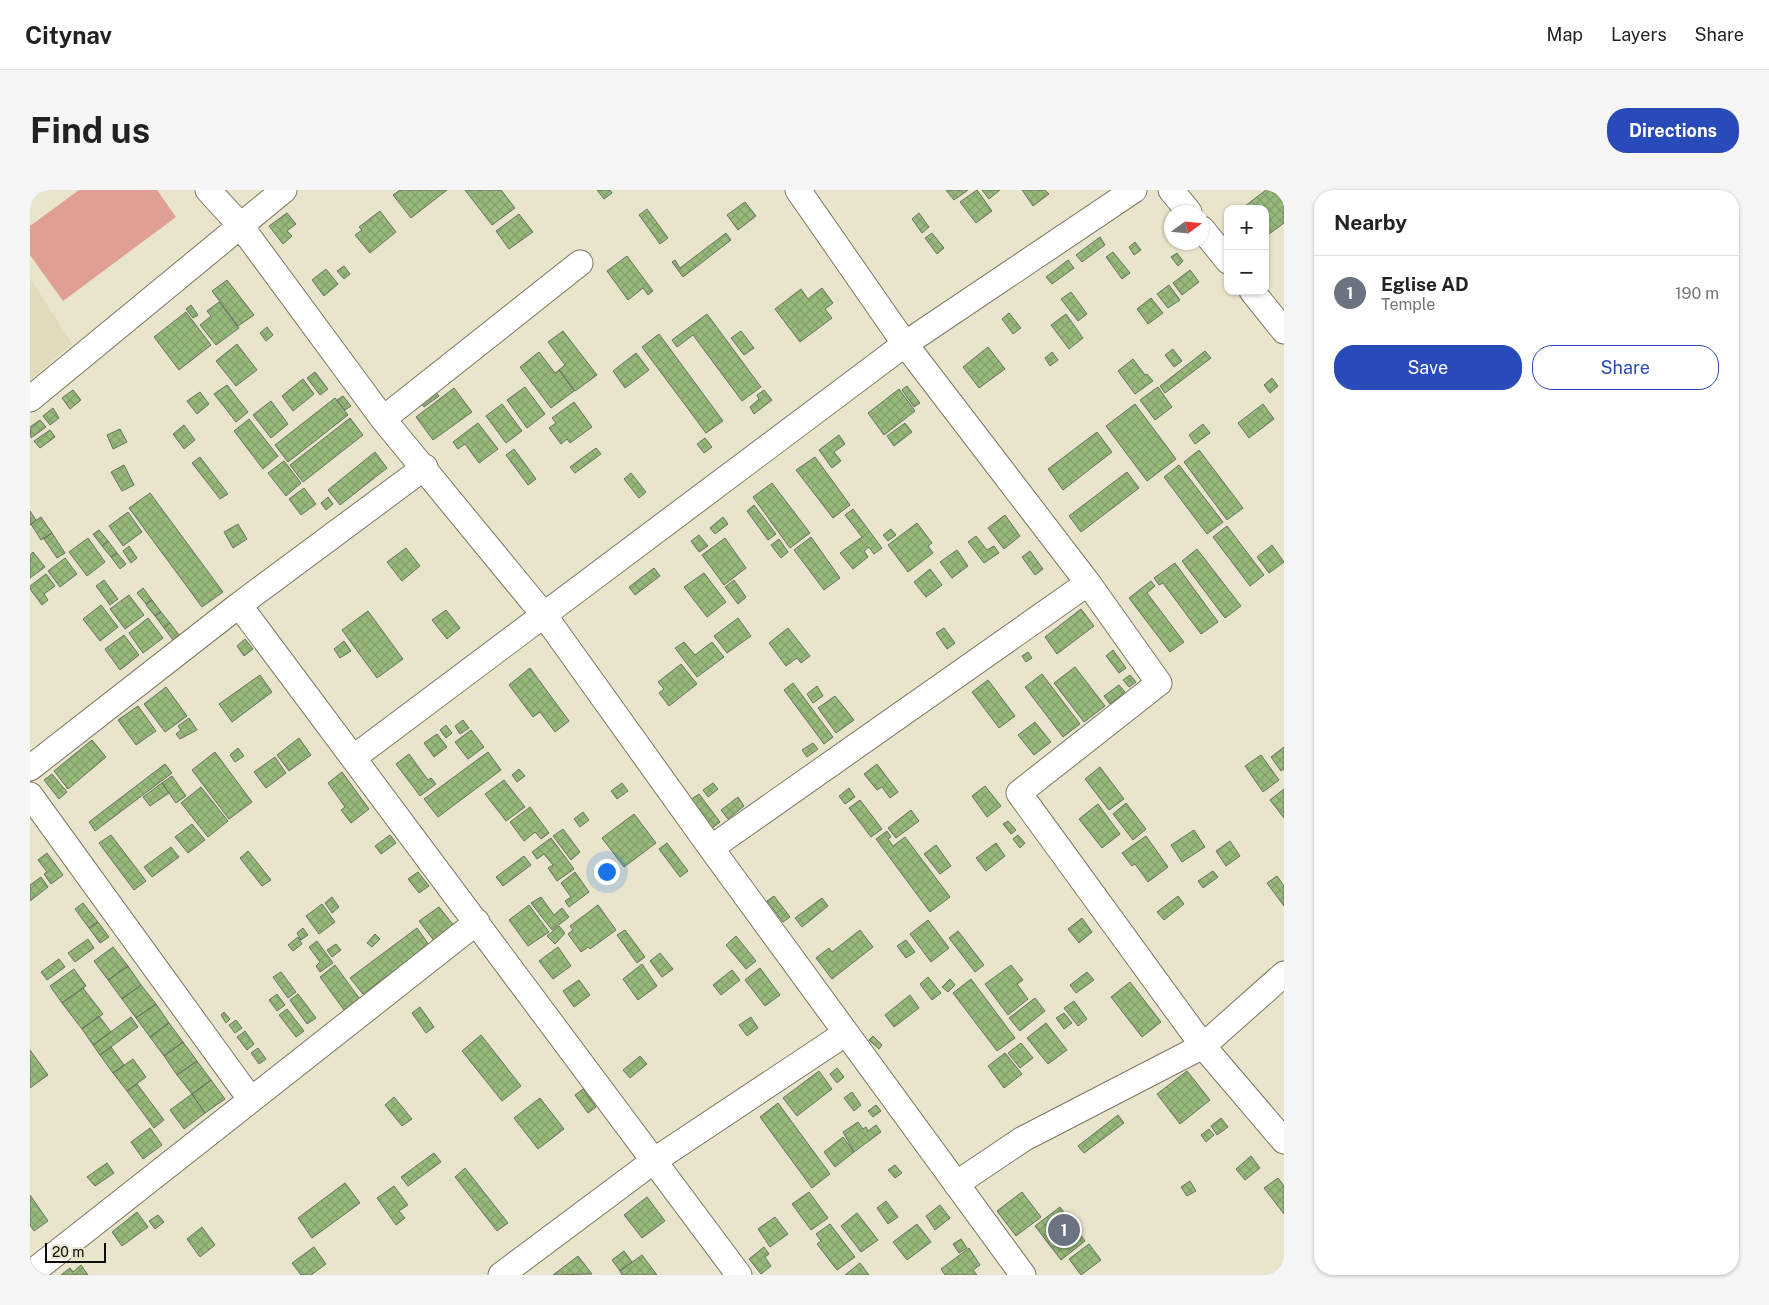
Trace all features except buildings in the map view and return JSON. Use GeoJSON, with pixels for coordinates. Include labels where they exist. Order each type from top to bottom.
{"type":"FeatureCollection","features":[{"type":"Feature","properties":{"kind":"street"},"geometry":{"type":"LineString","coordinates":[[208,190],[240,225],[383,419],[544,615],[711,848],[1023,1275]]}},
{"type":"Feature","properties":{"kind":"street"},"geometry":{"type":"LineString","coordinates":[[30,399],[284,190]]}},
{"type":"Feature","properties":{"kind":"street"},"geometry":{"type":"LineString","coordinates":[[798,190],[905,344],[1088,583],[1159,683],[1019,793],[1203,1046],[1284,1141]]}},
{"type":"Feature","properties":{"kind":"street"},"geometry":{"type":"LineString","coordinates":[[353,758],[905,344],[1134,190]]}},
{"type":"Feature","properties":{"kind":"street"},"geometry":{"type":"LineString","coordinates":[[1170,190],[1183,205]]}},
{"type":"Feature","properties":{"kind":"street"},"geometry":{"type":"LineString","coordinates":[[1209,238],[1224,256]]}},
{"type":"Feature","properties":{"kind":"street"},"geometry":{"type":"LineString","coordinates":[[383,419],[580,262]]}},
{"type":"Feature","properties":{"kind":"street"},"geometry":{"type":"LineString","coordinates":[[1255,295],[1284,331]]}},
{"type":"Feature","properties":{"kind":"street"},"geometry":{"type":"LineString","coordinates":[[30,768],[239,605],[424,467]]}},
{"type":"Feature","properties":{"kind":"street"},"geometry":{"type":"LineString","coordinates":[[711,848],[1088,583]]}},
{"type":"Feature","properties":{"kind":"street"},"geometry":{"type":"LineString","coordinates":[[239,605],[739,1275]]}},
{"type":"Feature","properties":{"kind":"street"},"geometry":{"type":"LineString","coordinates":[[30,795],[251,1100]]}},
{"type":"Feature","properties":{"kind":"street"},"geometry":{"type":"LineString","coordinates":[[30,1274],[477,922]]}},
{"type":"Feature","properties":{"kind":"street"},"geometry":{"type":"LineString","coordinates":[[956,1184],[1023,1139],[1203,1046],[1284,974]]}},
{"type":"Feature","properties":{"kind":"street"},"geometry":{"type":"LineString","coordinates":[[501,1275],[655,1160],[846,1033]]}},
{"type":"Feature","properties":{"kind":"shaded area"},"geometry":{"type":"Polygon","coordinates":[[[79,190],[157,190],[176,217],[63,301],[30,255],[30,226],[79,190]]]}},
{"type":"Feature","properties":{"kind":"shaded area"},"geometry":{"type":"Polygon","coordinates":[[[30,278],[72,344],[30,380],[30,278]]]}},
{"type":"Feature","properties":{"kind":"place","name":"Eglise AD"},"geometry":{"type":"Point","coordinates":[1064,1230]}}]}
